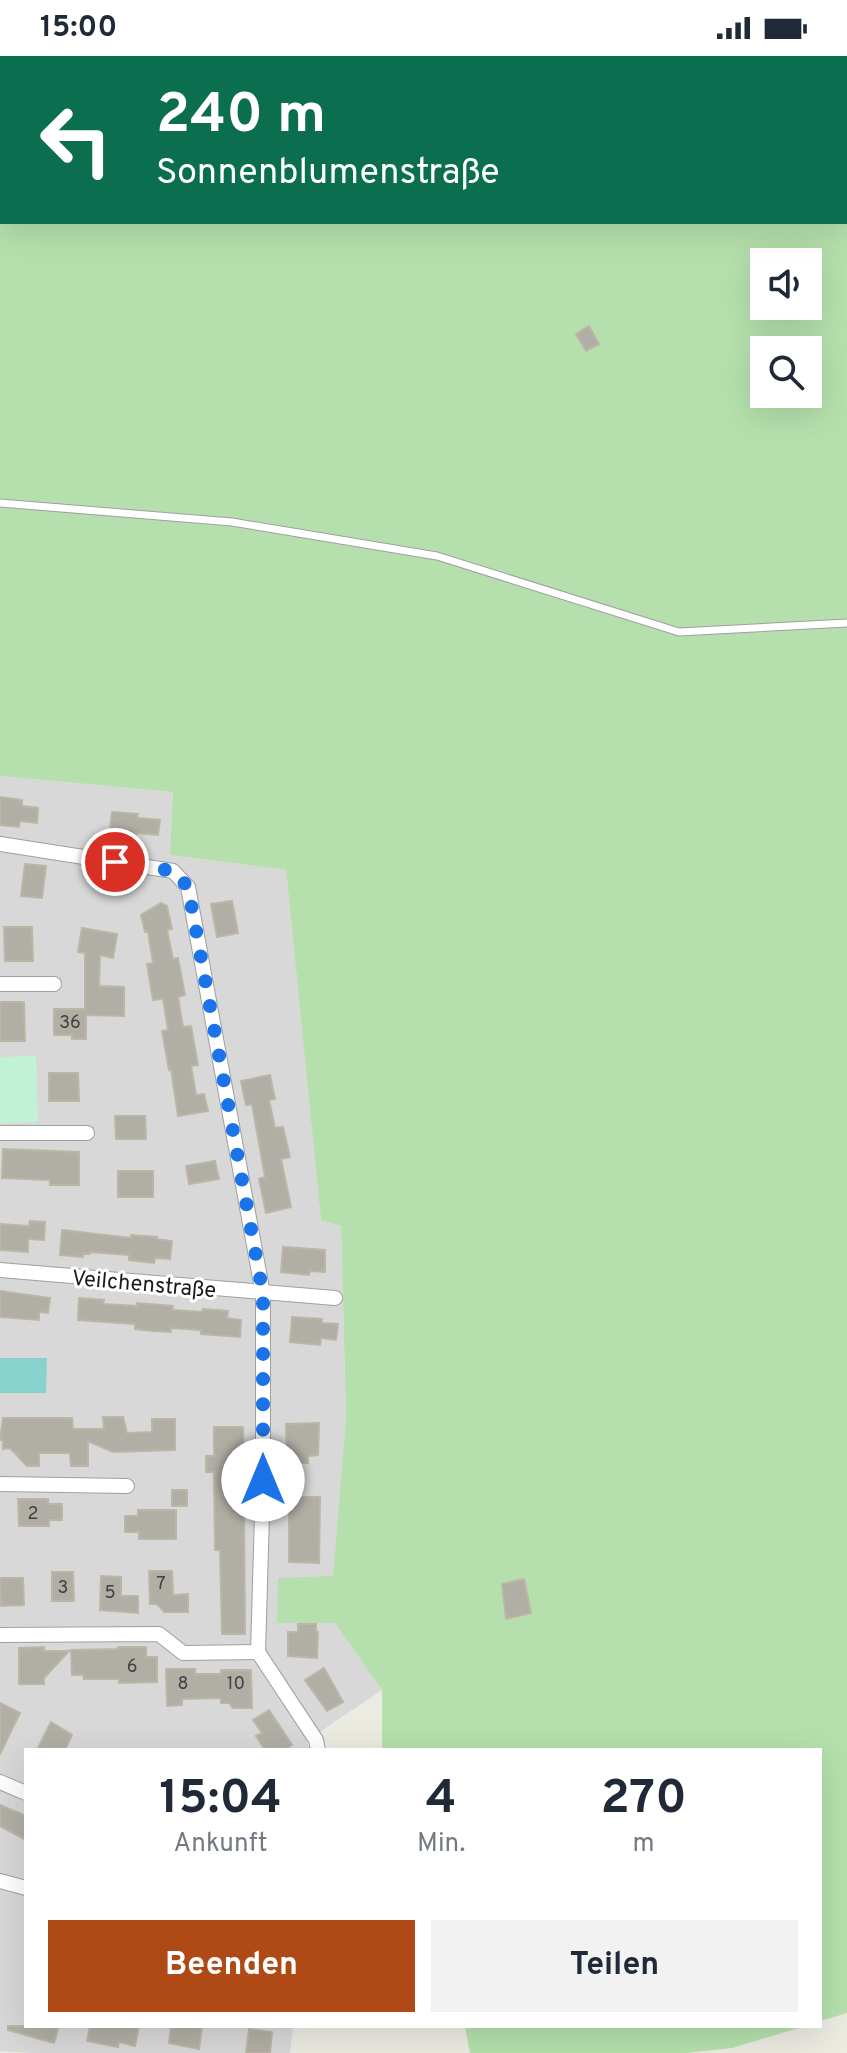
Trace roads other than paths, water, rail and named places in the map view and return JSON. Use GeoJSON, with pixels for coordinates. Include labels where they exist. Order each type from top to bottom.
{"type":"FeatureCollection","features":[{"type":"Feature","properties":{"kind":"street"},"geometry":{"type":"LineString","coordinates":[[0,844],[173,871],[188,887],[263,1294],[263,1480],[258,1652],[316,1740],[318,1748]]}},
{"type":"Feature","properties":{"kind":"street"},"geometry":{"type":"LineString","coordinates":[[0,984],[54,984]]}},
{"type":"Feature","properties":{"kind":"street"},"geometry":{"type":"LineString","coordinates":[[0,1133],[87,1133]]}},
{"type":"Feature","properties":{"kind":"street","name":"Veilchenstraße"},"geometry":{"type":"LineString","coordinates":[[0,1270],[335,1298]]}},
{"type":"Feature","properties":{"kind":"street"},"geometry":{"type":"LineString","coordinates":[[0,1484],[127,1486]]}},
{"type":"Feature","properties":{"kind":"street"},"geometry":{"type":"LineString","coordinates":[[1,1636],[159,1634],[183,1653],[258,1652]]}},
{"type":"Feature","properties":{"kind":"street"},"geometry":{"type":"LineString","coordinates":[[0,1782],[24,1792]]}},
{"type":"Feature","properties":{"kind":"street"},"geometry":{"type":"LineString","coordinates":[[0,1881],[24,1887]]}},
{"type":"Feature","properties":{"kind":"lane"},"geometry":{"type":"LineString","coordinates":[[0,503],[232,522],[437,556],[679,632],[847,623]]}}]}
